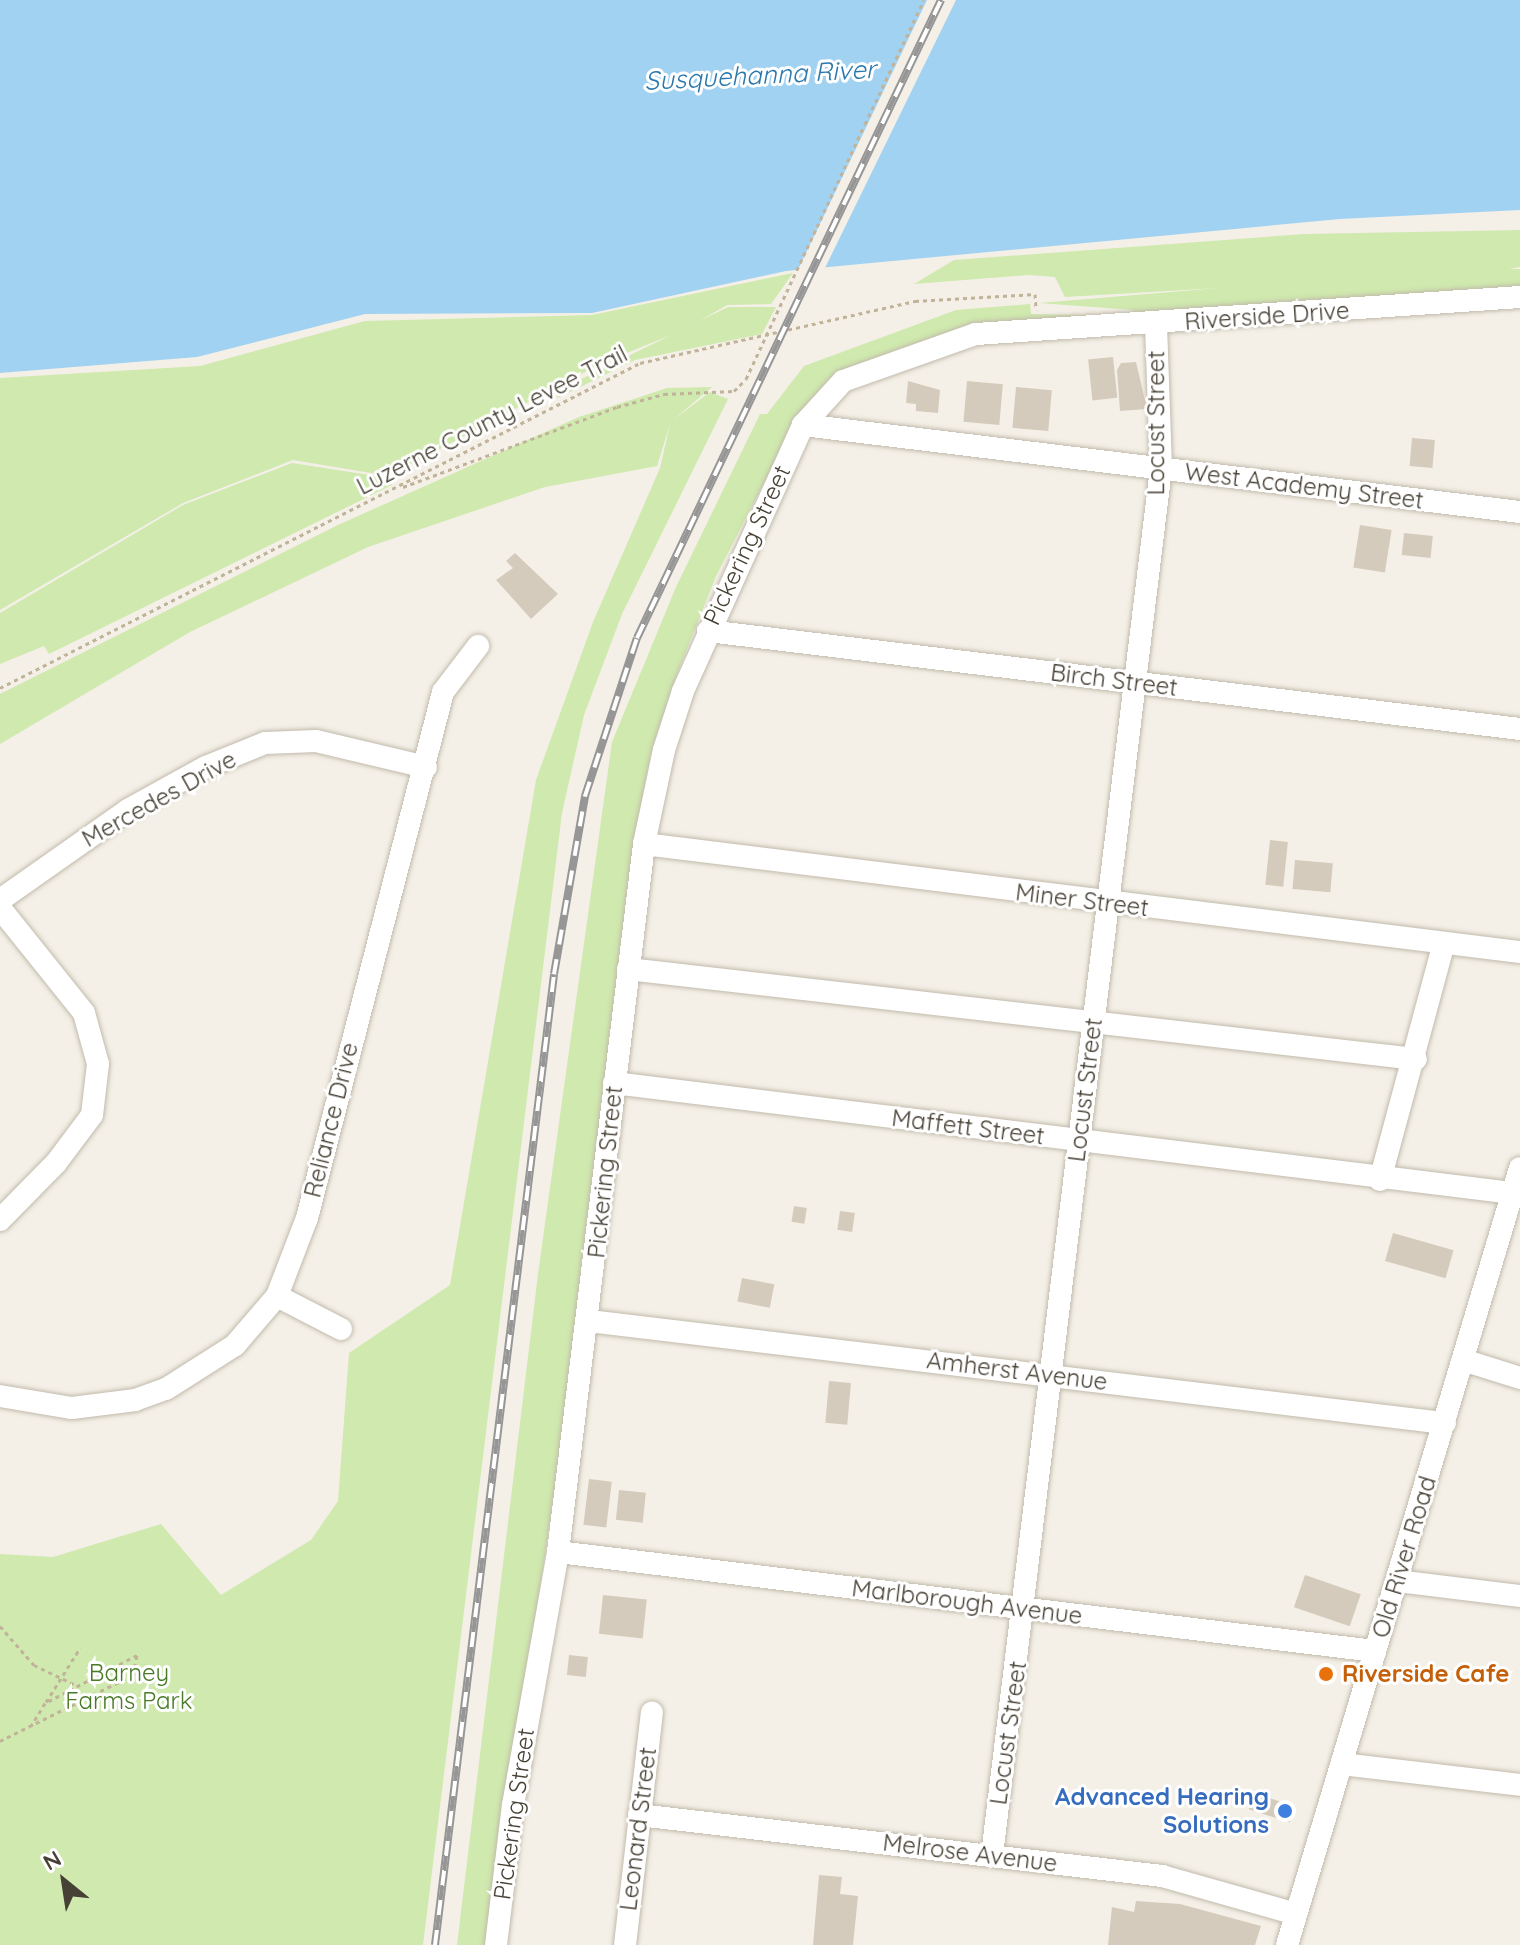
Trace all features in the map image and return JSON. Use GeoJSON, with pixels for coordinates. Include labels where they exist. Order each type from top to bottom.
{"type":"FeatureCollection","features":[{"type":"Feature","properties":{"kind":"street","name":"Riverside Drive"},"geometry":{"type":"LineString","coordinates":[[803,425],[843,381],[945,342],[976,334],[1520,297]]}},
{"type":"Feature","properties":{"kind":"street","name":"Locust Street"},"geometry":{"type":"LineString","coordinates":[[992,1855],[1161,468],[1156,324]]}},
{"type":"Feature","properties":{"kind":"street","name":"West Academy Street"},"geometry":{"type":"LineString","coordinates":[[803,425],[1520,512]]}},
{"type":"Feature","properties":{"kind":"street","name":"Pickering Street"},"geometry":{"type":"LineString","coordinates":[[496,1945],[513,1805],[558,1552],[589,1321],[614,1083],[644,844],[664,750],[708,631],[803,425]]}},
{"type":"Feature","properties":{"kind":"street","name":"Birch Street"},"geometry":{"type":"LineString","coordinates":[[708,631],[1520,729]]}},
{"type":"Feature","properties":{"kind":"street","name":"Reliance Drive"},"geometry":{"type":"LineString","coordinates":[[0,1396],[72,1408],[156,1393],[194,1375],[235,1345],[277,1296],[307,1218],[443,692],[478,646]]}},
{"type":"Feature","properties":{"kind":"street","name":"Mercedes Drive"},"geometry":{"type":"LineString","coordinates":[[0,900],[128,810],[206,767],[265,743],[316,741],[426,767]]}},
{"type":"Feature","properties":{"kind":"street","name":"Miner Street"},"geometry":{"type":"LineString","coordinates":[[644,844],[1520,952]]}},
{"type":"Feature","properties":{"kind":"street"},"geometry":{"type":"LineString","coordinates":[[0,908],[84,1013],[98,1076],[92,1115],[77,1139],[0,1220]]}},
{"type":"Feature","properties":{"kind":"street"},"geometry":{"type":"LineString","coordinates":[[1380,1180],[1416,1059],[1444,943]]}},
{"type":"Feature","properties":{"kind":"street"},"geometry":{"type":"LineString","coordinates":[[628,969],[1416,1059]]}},
{"type":"Feature","properties":{"kind":"street","name":"Maffett Street"},"geometry":{"type":"LineString","coordinates":[[614,1083],[1380,1180],[1513,1193]]}},
{"type":"Feature","properties":{"kind":"street","name":"Old River Road"},"geometry":{"type":"LineString","coordinates":[[1287,1945],[1520,1168]]}},
{"type":"Feature","properties":{"kind":"street"},"geometry":{"type":"LineString","coordinates":[[277,1296],[341,1329]]}},
{"type":"Feature","properties":{"kind":"street","name":"Amherst Avenue"},"geometry":{"type":"LineString","coordinates":[[589,1321],[1445,1423]]}},
{"type":"Feature","properties":{"kind":"street"},"geometry":{"type":"LineString","coordinates":[[1463,1360],[1520,1378]]}},
{"type":"Feature","properties":{"kind":"street","name":"Marlborough Avenue"},"geometry":{"type":"LineString","coordinates":[[558,1552],[1375,1651]]}},
{"type":"Feature","properties":{"kind":"street"},"geometry":{"type":"LineString","coordinates":[[1397,1581],[1520,1596]]}},
{"type":"Feature","properties":{"kind":"street","name":"Leonard Street"},"geometry":{"type":"LineString","coordinates":[[625,1945],[652,1713]]}},
{"type":"Feature","properties":{"kind":"street"},"geometry":{"type":"LineString","coordinates":[[1342,1764],[1520,1785]]}},
{"type":"Feature","properties":{"kind":"street","name":"Melrose Avenue"},"geometry":{"type":"LineString","coordinates":[[639,1815],[1162,1876],[1296,1914]]}},
{"type":"Feature","properties":{"kind":"path"},"geometry":{"type":"LineString","coordinates":[[398,488],[617,407],[664,394],[734,391],[746,379],[924,0]]}},
{"type":"Feature","properties":{"kind":"path","name":"Luzerne County Levee Trail"},"geometry":{"type":"LineString","coordinates":[[0,688],[640,363],[915,301],[1035,294]]}},
{"type":"Feature","properties":{"kind":"path"},"geometry":{"type":"LineString","coordinates":[[0,1626],[34,1665],[78,1686]]}},
{"type":"Feature","properties":{"kind":"path"},"geometry":{"type":"LineString","coordinates":[[32,1725],[80,1648]]}},
{"type":"Feature","properties":{"kind":"path"},"geometry":{"type":"LineString","coordinates":[[0,1741],[133,1675],[137,1655],[45,1703]]}},
{"type":"Feature","properties":{"kind":"green space"},"geometry":{"type":"Polygon","coordinates":[[[1520,230],[1520,267],[1509,269],[1520,269],[1520,290],[1134,316],[1133,310],[1039,303],[1219,288],[1065,297],[1055,277],[1029,275],[914,284],[954,260],[1305,234],[1520,230]]]}},
{"type":"Feature","properties":{"kind":"green space"},"geometry":{"type":"Polygon","coordinates":[[[793,273],[771,304],[727,305],[686,329],[602,363],[389,476],[293,460],[183,503],[0,610],[0,378],[200,366],[365,321],[592,315],[793,273]]]}},
{"type":"Feature","properties":{"kind":"green space"},"geometry":{"type":"Polygon","coordinates":[[[1030,304],[1031,314],[1128,316],[973,324],[829,379],[792,428],[716,576],[676,677],[651,753],[633,850],[564,1427],[487,1945],[457,1945],[538,1274],[612,742],[676,587],[760,414],[767,414],[804,366],[956,310],[1030,304]]]}},
{"type":"Feature","properties":{"kind":"green space"},"geometry":{"type":"Polygon","coordinates":[[[728,307],[776,307],[762,334],[635,360],[558,398],[555,392],[728,307]]]}},
{"type":"Feature","properties":{"kind":"green space","name":"Barney Farms Park"},"geometry":{"type":"Polygon","coordinates":[[[712,387],[673,420],[710,392],[728,399],[622,614],[584,715],[562,813],[423,1945],[0,1945],[0,1554],[53,1557],[161,1524],[221,1595],[311,1540],[338,1501],[349,1353],[450,1285],[536,780],[593,622],[660,468],[670,424],[657,466],[545,487],[368,547],[190,632],[0,744],[0,694],[338,525],[579,417],[667,388],[712,387]]]}},
{"type":"Feature","properties":{"kind":"green space"},"geometry":{"type":"Polygon","coordinates":[[[292,463],[389,478],[392,485],[49,654],[44,646],[0,664],[0,613],[183,505],[292,463]]]}},
{"type":"Feature","properties":{"kind":"water","name":"Susquehanna River"},"geometry":{"type":"Polygon","coordinates":[[[0,0],[1520,0],[1520,210],[1340,219],[786,271],[592,313],[365,314],[197,357],[0,373],[0,0]]]}},
{"type":"Feature","properties":{"kind":"pier"},"geometry":{"type":"Polygon","coordinates":[[[927,0],[956,0],[823,272],[796,274],[927,0]]]}},
{"type":"Feature","properties":{"kind":"building"},"geometry":{"type":"Polygon","coordinates":[[[1113,357],[1117,398],[1092,400],[1088,360],[1113,357]]]}},
{"type":"Feature","properties":{"kind":"building"},"geometry":{"type":"Polygon","coordinates":[[[1136,362],[1147,409],[1120,411],[1117,370],[1121,363],[1136,362]]]}},
{"type":"Feature","properties":{"kind":"building"},"geometry":{"type":"Polygon","coordinates":[[[908,381],[940,390],[938,413],[916,411],[916,404],[906,403],[908,381]]]}},
{"type":"Feature","properties":{"kind":"building"},"geometry":{"type":"Polygon","coordinates":[[[967,381],[1003,384],[999,425],[963,422],[967,381]]]}},
{"type":"Feature","properties":{"kind":"building"},"geometry":{"type":"Polygon","coordinates":[[[1016,387],[1052,390],[1048,431],[1012,428],[1016,387]]]}},
{"type":"Feature","properties":{"kind":"building"},"geometry":{"type":"Polygon","coordinates":[[[1412,438],[1435,440],[1432,468],[1410,466],[1412,438]]]}},
{"type":"Feature","properties":{"kind":"building"},"geometry":{"type":"Polygon","coordinates":[[[1360,525],[1392,530],[1385,572],[1353,567],[1360,525]]]}},
{"type":"Feature","properties":{"kind":"building"},"geometry":{"type":"Polygon","coordinates":[[[1404,533],[1433,536],[1431,558],[1402,555],[1404,533]]]}},
{"type":"Feature","properties":{"kind":"building"},"geometry":{"type":"Polygon","coordinates":[[[515,553],[558,594],[531,619],[496,580],[513,568],[506,561],[515,553]]]}},
{"type":"Feature","properties":{"kind":"building"},"geometry":{"type":"Polygon","coordinates":[[[1270,840],[1288,842],[1283,887],[1265,885],[1270,840]]]}},
{"type":"Feature","properties":{"kind":"building"},"geometry":{"type":"Polygon","coordinates":[[[1295,860],[1333,863],[1330,892],[1292,889],[1295,860]]]}},
{"type":"Feature","properties":{"kind":"building"},"geometry":{"type":"Polygon","coordinates":[[[794,1206],[807,1208],[804,1224],[791,1222],[794,1206]]]}},
{"type":"Feature","properties":{"kind":"building"},"geometry":{"type":"Polygon","coordinates":[[[840,1211],[855,1213],[852,1232],[837,1230],[840,1211]]]}},
{"type":"Feature","properties":{"kind":"building"},"geometry":{"type":"Polygon","coordinates":[[[1393,1233],[1454,1250],[1446,1278],[1385,1261],[1393,1233]]]}},
{"type":"Feature","properties":{"kind":"building"},"geometry":{"type":"Polygon","coordinates":[[[742,1278],[774,1284],[770,1308],[737,1302],[742,1278]]]}},
{"type":"Feature","properties":{"kind":"building"},"geometry":{"type":"Polygon","coordinates":[[[829,1381],[851,1383],[847,1425],[825,1423],[829,1381]]]}},
{"type":"Feature","properties":{"kind":"building"},"geometry":{"type":"Polygon","coordinates":[[[589,1479],[612,1482],[606,1527],[583,1525],[589,1479]]]}},
{"type":"Feature","properties":{"kind":"building"},"geometry":{"type":"Polygon","coordinates":[[[619,1490],[646,1493],[643,1523],[616,1520],[619,1490]]]}},
{"type":"Feature","properties":{"kind":"building"},"geometry":{"type":"Polygon","coordinates":[[[1305,1575],[1361,1594],[1350,1626],[1294,1607],[1305,1575]]]}},
{"type":"Feature","properties":{"kind":"building"},"geometry":{"type":"Polygon","coordinates":[[[603,1595],[647,1600],[643,1638],[599,1634],[603,1595]]]}},
{"type":"Feature","properties":{"kind":"building"},"geometry":{"type":"Polygon","coordinates":[[[569,1655],[588,1657],[586,1677],[567,1675],[569,1655]]]}},
{"type":"Feature","properties":{"kind":"building"},"geometry":{"type":"Polygon","coordinates":[[[1254,1793],[1295,1806],[1290,1822],[1249,1809],[1254,1793]]]}},
{"type":"Feature","properties":{"kind":"building"},"geometry":{"type":"Polygon","coordinates":[[[819,1875],[842,1877],[840,1894],[858,1896],[853,1945],[813,1945],[819,1875]]]}},
{"type":"Feature","properties":{"kind":"building"},"geometry":{"type":"Polygon","coordinates":[[[1136,1901],[1180,1904],[1261,1926],[1255,1945],[1108,1945],[1112,1907],[1134,1912],[1136,1901]]]}},
{"type":"Feature","properties":{"kind":"railway"},"geometry":{"type":"LineString","coordinates":[[435,1945],[554,974],[585,796],[637,638],[941,0]]}},
{"type":"Feature","properties":{"kind":"place","name":"Riverside Cafe"},"geometry":{"type":"Point","coordinates":[1326,1674]}},
{"type":"Feature","properties":{"kind":"place","name":"Advanced Hearing Solutions"},"geometry":{"type":"Point","coordinates":[1285,1811]}}]}
